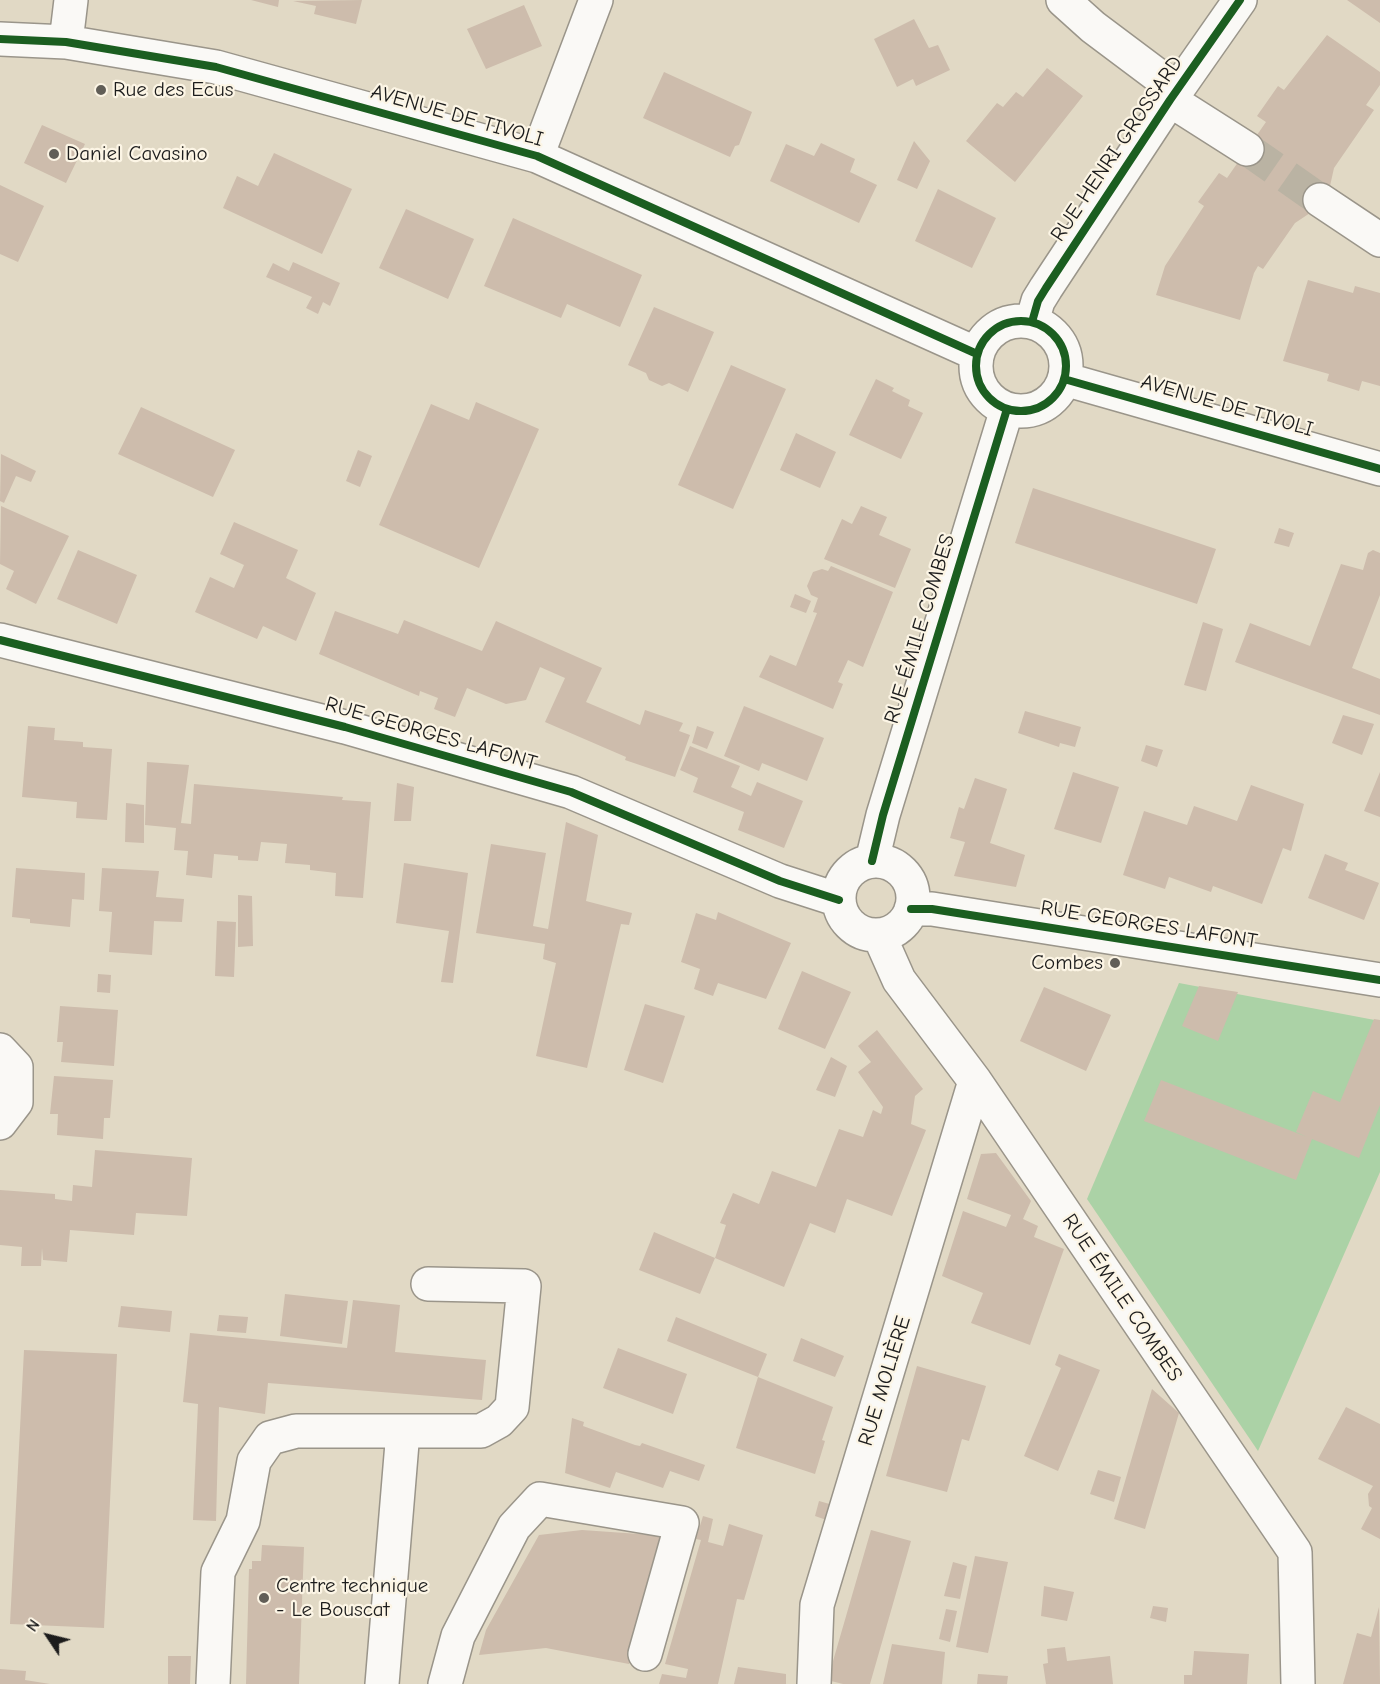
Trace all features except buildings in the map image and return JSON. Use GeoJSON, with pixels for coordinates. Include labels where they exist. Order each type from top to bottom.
{"type":"FeatureCollection","features":[{"type":"Feature","properties":{"kind":"street"},"geometry":{"type":"LineString","coordinates":[[66,42],[71,0]]}},
{"type":"Feature","properties":{"kind":"street"},"geometry":{"type":"LineString","coordinates":[[537,156],[596,0]]}},
{"type":"Feature","properties":{"kind":"street"},"geometry":{"type":"LineString","coordinates":[[1063,0],[1174,95],[1247,149]]}},
{"type":"Feature","properties":{"kind":"street","name":"RUE HENRI GROSSARD"},"geometry":{"type":"LineString","coordinates":[[1032,322],[1038,301],[1174,95],[1240,0]]}},
{"type":"Feature","properties":{"kind":"street","name":"AVENUE DE TIVOLI"},"geometry":{"type":"LineString","coordinates":[[0,39],[66,42],[216,68],[537,156],[977,354]]}},
{"type":"Feature","properties":{"kind":"street"},"geometry":{"type":"LineString","coordinates":[[1320,200],[1376,229]]}},
{"type":"Feature","properties":{"kind":"street"},"geometry":{"type":"LineString","coordinates":[[1018,321],[1032,322],[1046,328],[1060,344],[1066,364],[1064,379],[1048,402],[1035,409],[1021,411],[1007,409],[984,393],[975,367],[977,354],[993,331],[1018,321]]}},
{"type":"Feature","properties":{"kind":"street","name":"AVENUE DE TIVOLI"},"geometry":{"type":"LineString","coordinates":[[1064,379],[1380,469]]}},
{"type":"Feature","properties":{"kind":"street","name":"RUE ÉMILE COMBES"},"geometry":{"type":"LineString","coordinates":[[872,861],[883,815],[1007,409]]}},
{"type":"Feature","properties":{"kind":"street","name":"RUE GEORGES LAFONT"},"geometry":{"type":"LineString","coordinates":[[0,640],[345,727],[571,792],[780,881],[839,900]]}},
{"type":"Feature","properties":{"kind":"street"},"geometry":{"type":"LineString","coordinates":[[872,861],[884,861],[905,874],[913,897],[911,909],[899,927],[879,935],[856,930],[841,911],[839,900],[844,878],[861,863],[872,861]]}},
{"type":"Feature","properties":{"kind":"street","name":"RUE GEORGES LAFONT"},"geometry":{"type":"LineString","coordinates":[[911,909],[932,909],[1380,980]]}},
{"type":"Feature","properties":{"kind":"street","name":"RUE ÉMILE COMBES"},"geometry":{"type":"LineString","coordinates":[[879,935],[899,980],[975,1082],[1295,1552],[1298,1684]]}},
{"type":"Feature","properties":{"kind":"street"},"geometry":{"type":"LineString","coordinates":[[0,1050],[16,1067],[16,1102],[0,1123]]}},
{"type":"Feature","properties":{"kind":"street","name":"RUE MOLIÈRE"},"geometry":{"type":"LineString","coordinates":[[814,1684],[817,1605],[975,1082]]}},
{"type":"Feature","properties":{"kind":"street"},"geometry":{"type":"LineString","coordinates":[[213,1684],[218,1572],[243,1521],[254,1461],[270,1438],[296,1431],[481,1431],[499,1421],[512,1407],[524,1286],[428,1284]]}},
{"type":"Feature","properties":{"kind":"street"},"geometry":{"type":"LineString","coordinates":[[382,1684],[403,1431]]}},
{"type":"Feature","properties":{"kind":"street"},"geometry":{"type":"LineString","coordinates":[[445,1684],[458,1636],[514,1527],[540,1499],[682,1523],[645,1654]]}},
{"type":"Feature","properties":{"kind":"green space"},"geometry":{"type":"Polygon","coordinates":[[[1179,983],[1380,1021],[1380,1172],[1258,1451],[1087,1199],[1179,983]]]}},
{"type":"Feature","properties":{"kind":"tunnel"},"geometry":{"type":"LineString","coordinates":[[1247,149],[1320,200]]}},
{"type":"Feature","properties":{"kind":"cycle path"},"geometry":{"type":"LineString","coordinates":[[1032,322],[1038,301],[1046,288],[1170,100],[1240,0]]}},
{"type":"Feature","properties":{"kind":"cycle path"},"geometry":{"type":"LineString","coordinates":[[0,39],[66,42],[216,67],[537,156],[977,354]]}},
{"type":"Feature","properties":{"kind":"cycle path"},"geometry":{"type":"LineString","coordinates":[[1021,321],[1038,324],[1053,334],[1063,349],[1066,366],[1063,383],[1053,398],[1038,408],[1021,411],[1004,408],[989,398],[979,383],[976,366],[979,349],[989,334],[1004,324],[1021,321]]}},
{"type":"Feature","properties":{"kind":"cycle path"},"geometry":{"type":"LineString","coordinates":[[1064,379],[1380,469]]}},
{"type":"Feature","properties":{"kind":"cycle path"},"geometry":{"type":"LineString","coordinates":[[872,861],[883,815],[1007,409]]}},
{"type":"Feature","properties":{"kind":"cycle path"},"geometry":{"type":"LineString","coordinates":[[0,640],[345,727],[571,792],[780,881],[839,900]]}},
{"type":"Feature","properties":{"kind":"cycle path"},"geometry":{"type":"LineString","coordinates":[[911,909],[932,909],[1380,980]]}},
{"type":"Feature","properties":{"kind":"place","name":"Rue des Ecus"},"geometry":{"type":"Point","coordinates":[101,90]}},
{"type":"Feature","properties":{"kind":"place","name":"Daniel Cavasino"},"geometry":{"type":"Point","coordinates":[54,154]}},
{"type":"Feature","properties":{"kind":"place","name":"Combes"},"geometry":{"type":"Point","coordinates":[1115,963]}},
{"type":"Feature","properties":{"kind":"place","name":"Centre technique - Le Bouscat"},"geometry":{"type":"Point","coordinates":[264,1598]}}]}
